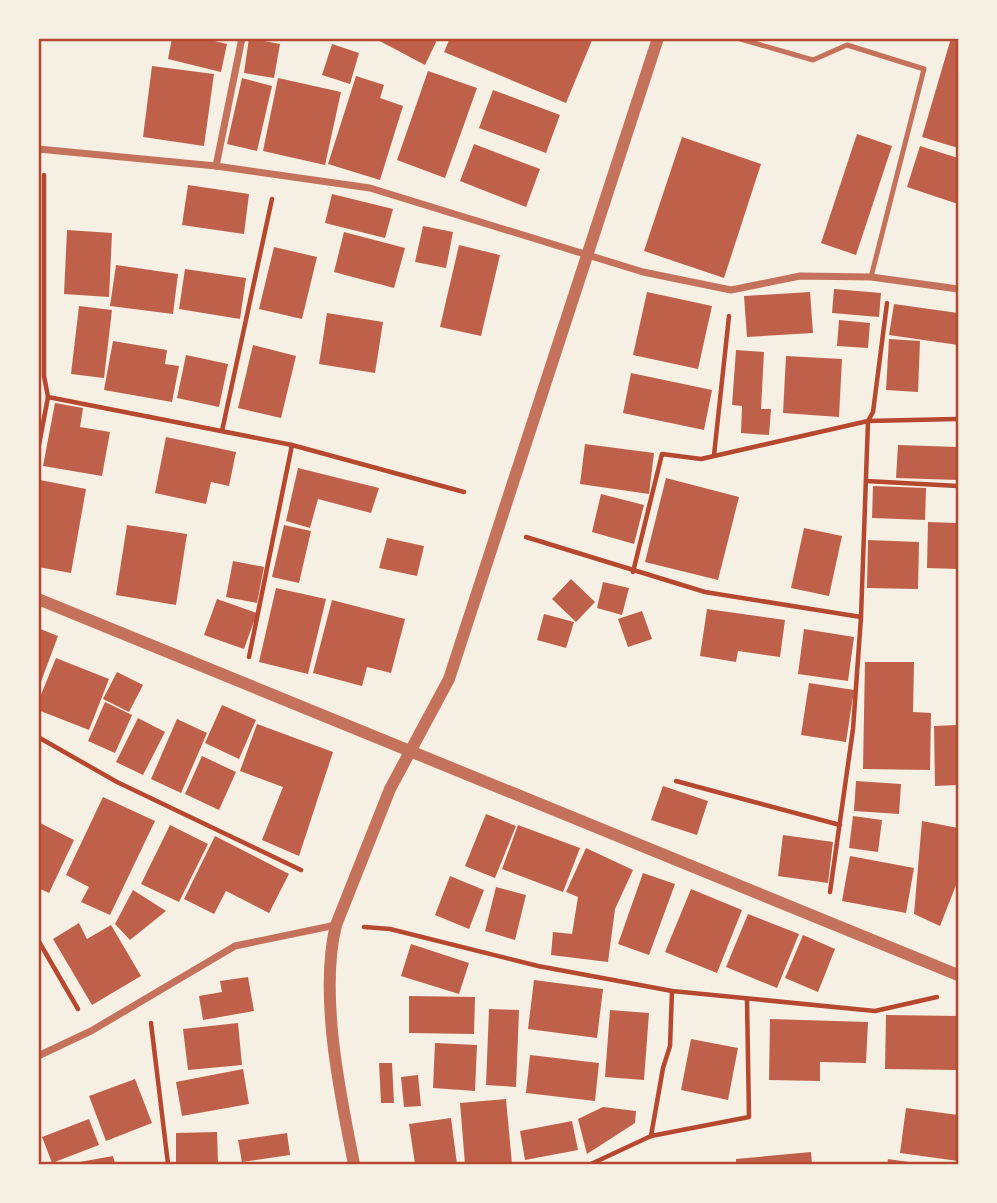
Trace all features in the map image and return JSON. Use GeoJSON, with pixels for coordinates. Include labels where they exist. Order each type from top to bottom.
{"type":"FeatureCollection","features":[{"type":"Feature","properties":{"kind":"street"},"geometry":{"type":"LineString","coordinates":[[216,166],[242,38]]}},
{"type":"Feature","properties":{"kind":"street"},"geometry":{"type":"LineString","coordinates":[[354,1164],[335,1050],[330,947],[366,845],[409,752],[449,680],[658,38]]}},
{"type":"Feature","properties":{"kind":"street"},"geometry":{"type":"LineString","coordinates":[[41,149],[216,166],[370,188],[643,272],[731,290],[800,276],[871,277],[958,289]]}},
{"type":"Feature","properties":{"kind":"street"},"geometry":{"type":"LineString","coordinates":[[38,599],[958,975]]}},
{"type":"Feature","properties":{"kind":"street"},"geometry":{"type":"LineString","coordinates":[[38,1056],[91,1031],[144,997],[235,946],[336,925]]}},
{"type":"Feature","properties":{"kind":"lane"},"geometry":{"type":"LineString","coordinates":[[737,38],[813,60],[847,45],[924,69],[871,277]]}},
{"type":"Feature","properties":{"kind":"path"},"geometry":{"type":"LineString","coordinates":[[38,450],[48,397],[41,376],[41,149]]}},
{"type":"Feature","properties":{"kind":"path"},"geometry":{"type":"LineString","coordinates":[[222,430],[277,175]]}},
{"type":"Feature","properties":{"kind":"path"},"geometry":{"type":"LineString","coordinates":[[825,920],[853,729],[861,618],[868,421],[873,412],[890,279]]}},
{"type":"Feature","properties":{"kind":"path"},"geometry":{"type":"LineString","coordinates":[[714,455],[731,290]]}},
{"type":"Feature","properties":{"kind":"path"},"geometry":{"type":"LineString","coordinates":[[48,397],[292,445],[464,492]]}},
{"type":"Feature","properties":{"kind":"path"},"geometry":{"type":"LineString","coordinates":[[633,572],[662,454],[701,459],[868,421],[956,418]]}},
{"type":"Feature","properties":{"kind":"path"},"geometry":{"type":"LineString","coordinates":[[248,664],[292,445]]}},
{"type":"Feature","properties":{"kind":"path"},"geometry":{"type":"LineString","coordinates":[[866,481],[958,486]]}},
{"type":"Feature","properties":{"kind":"path"},"geometry":{"type":"LineString","coordinates":[[500,529],[705,592],[861,618]]}},
{"type":"Feature","properties":{"kind":"path"},"geometry":{"type":"LineString","coordinates":[[38,737],[117,782],[301,870]]}},
{"type":"Feature","properties":{"kind":"path"},"geometry":{"type":"LineString","coordinates":[[676,781],[840,825]]}},
{"type":"Feature","properties":{"kind":"path"},"geometry":{"type":"LineString","coordinates":[[336,925],[390,929],[538,966],[672,990],[747,1000],[875,1011],[947,995]]}},
{"type":"Feature","properties":{"kind":"path"},"geometry":{"type":"LineString","coordinates":[[38,940],[91,1031]]}},
{"type":"Feature","properties":{"kind":"path"},"geometry":{"type":"LineString","coordinates":[[652,1136],[663,1068],[670,1046],[672,990]]}},
{"type":"Feature","properties":{"kind":"path"},"geometry":{"type":"LineString","coordinates":[[144,997],[155,1038],[168,1164]]}},
{"type":"Feature","properties":{"kind":"path"},"geometry":{"type":"LineString","coordinates":[[591,1164],[652,1136],[749,1117],[747,1000]]}},
{"type":"Feature","properties":{"kind":"building"},"geometry":{"type":"Polygon","coordinates":[[[172,38],[202,38],[227,44],[221,72],[168,59],[172,38]]]}},
{"type":"Feature","properties":{"kind":"building"},"geometry":{"type":"Polygon","coordinates":[[[249,38],[280,44],[274,78],[244,73],[249,38]]]}},
{"type":"Feature","properties":{"kind":"building"},"geometry":{"type":"Polygon","coordinates":[[[374,38],[438,38],[425,65],[374,38]]]}},
{"type":"Feature","properties":{"kind":"building"},"geometry":{"type":"Polygon","coordinates":[[[450,38],[593,38],[566,103],[444,52],[450,38]]]}},
{"type":"Feature","properties":{"kind":"building"},"geometry":{"type":"Polygon","coordinates":[[[951,38],[958,38],[958,148],[922,137],[951,38]]]}},
{"type":"Feature","properties":{"kind":"building"},"geometry":{"type":"Polygon","coordinates":[[[332,44],[359,53],[350,84],[322,75],[332,44]]]}},
{"type":"Feature","properties":{"kind":"building"},"geometry":{"type":"Polygon","coordinates":[[[152,66],[214,74],[204,146],[143,137],[152,66]]]}},
{"type":"Feature","properties":{"kind":"building"},"geometry":{"type":"Polygon","coordinates":[[[428,71],[477,88],[445,178],[397,160],[428,71]]]}},
{"type":"Feature","properties":{"kind":"building"},"geometry":{"type":"Polygon","coordinates":[[[356,76],[384,85],[380,98],[403,106],[380,180],[328,164],[356,76]]]}},
{"type":"Feature","properties":{"kind":"building"},"geometry":{"type":"Polygon","coordinates":[[[242,78],[272,86],[257,151],[227,144],[242,78]]]}},
{"type":"Feature","properties":{"kind":"building"},"geometry":{"type":"Polygon","coordinates":[[[278,78],[341,92],[325,165],[263,151],[278,78]]]}},
{"type":"Feature","properties":{"kind":"building"},"geometry":{"type":"Polygon","coordinates":[[[493,90],[560,115],[546,153],[479,128],[493,90]]]}},
{"type":"Feature","properties":{"kind":"building"},"geometry":{"type":"Polygon","coordinates":[[[857,134],[892,146],[856,255],[821,243],[857,134]]]}},
{"type":"Feature","properties":{"kind":"building"},"geometry":{"type":"Polygon","coordinates":[[[682,137],[761,164],[724,278],[644,251],[682,137]]]}},
{"type":"Feature","properties":{"kind":"building"},"geometry":{"type":"Polygon","coordinates":[[[474,144],[540,169],[526,207],[460,181],[474,144]]]}},
{"type":"Feature","properties":{"kind":"building"},"geometry":{"type":"Polygon","coordinates":[[[920,146],[958,158],[958,204],[907,187],[920,146]]]}},
{"type":"Feature","properties":{"kind":"building"},"geometry":{"type":"Polygon","coordinates":[[[188,185],[249,194],[244,234],[182,225],[188,185]]]}},
{"type":"Feature","properties":{"kind":"building"},"geometry":{"type":"Polygon","coordinates":[[[332,194],[393,209],[385,238],[325,223],[332,194]]]}},
{"type":"Feature","properties":{"kind":"building"},"geometry":{"type":"Polygon","coordinates":[[[423,226],[453,232],[446,268],[415,262],[423,226]]]}},
{"type":"Feature","properties":{"kind":"building"},"geometry":{"type":"Polygon","coordinates":[[[67,230],[112,233],[109,297],[64,294],[67,230]]]}},
{"type":"Feature","properties":{"kind":"building"},"geometry":{"type":"Polygon","coordinates":[[[344,232],[405,248],[394,288],[334,272],[344,232]]]}},
{"type":"Feature","properties":{"kind":"building"},"geometry":{"type":"Polygon","coordinates":[[[459,245],[500,255],[481,336],[440,327],[459,245]]]}},
{"type":"Feature","properties":{"kind":"building"},"geometry":{"type":"Polygon","coordinates":[[[274,247],[317,257],[302,319],[259,309],[274,247]]]}},
{"type":"Feature","properties":{"kind":"building"},"geometry":{"type":"Polygon","coordinates":[[[116,265],[178,274],[173,314],[110,306],[116,265]]]}},
{"type":"Feature","properties":{"kind":"building"},"geometry":{"type":"Polygon","coordinates":[[[185,269],[246,278],[240,319],[179,309],[185,269]]]}},
{"type":"Feature","properties":{"kind":"building"},"geometry":{"type":"Polygon","coordinates":[[[834,289],[881,293],[879,317],[832,313],[834,289]]]}},
{"type":"Feature","properties":{"kind":"building"},"geometry":{"type":"Polygon","coordinates":[[[647,292],[712,306],[698,369],[633,355],[647,292]]]}},
{"type":"Feature","properties":{"kind":"building"},"geometry":{"type":"Polygon","coordinates":[[[810,292],[813,333],[747,337],[744,296],[810,292]]]}},
{"type":"Feature","properties":{"kind":"building"},"geometry":{"type":"Polygon","coordinates":[[[894,304],[958,313],[958,345],[889,335],[894,304]]]}},
{"type":"Feature","properties":{"kind":"building"},"geometry":{"type":"Polygon","coordinates":[[[79,306],[112,310],[104,378],[71,374],[79,306]]]}},
{"type":"Feature","properties":{"kind":"building"},"geometry":{"type":"Polygon","coordinates":[[[327,313],[383,322],[375,373],[319,364],[327,313]]]}},
{"type":"Feature","properties":{"kind":"building"},"geometry":{"type":"Polygon","coordinates":[[[839,320],[870,323],[868,348],[837,346],[839,320]]]}},
{"type":"Feature","properties":{"kind":"building"},"geometry":{"type":"Polygon","coordinates":[[[889,339],[920,341],[918,392],[886,390],[889,339]]]}},
{"type":"Feature","properties":{"kind":"building"},"geometry":{"type":"Polygon","coordinates":[[[113,341],[167,350],[165,364],[179,366],[172,402],[104,390],[113,341]]]}},
{"type":"Feature","properties":{"kind":"building"},"geometry":{"type":"Polygon","coordinates":[[[253,345],[296,356],[281,418],[238,408],[253,345]]]}},
{"type":"Feature","properties":{"kind":"building"},"geometry":{"type":"Polygon","coordinates":[[[736,350],[764,352],[761,409],[771,409],[769,435],[741,433],[742,406],[732,405],[736,350]]]}},
{"type":"Feature","properties":{"kind":"building"},"geometry":{"type":"Polygon","coordinates":[[[186,355],[228,364],[219,407],[177,398],[186,355]]]}},
{"type":"Feature","properties":{"kind":"building"},"geometry":{"type":"Polygon","coordinates":[[[786,356],[842,359],[839,417],[783,413],[786,356]]]}},
{"type":"Feature","properties":{"kind":"building"},"geometry":{"type":"Polygon","coordinates":[[[631,373],[712,390],[704,430],[623,413],[631,373]]]}},
{"type":"Feature","properties":{"kind":"building"},"geometry":{"type":"Polygon","coordinates":[[[55,403],[83,408],[80,427],[110,432],[102,476],[43,466],[55,403]]]}},
{"type":"Feature","properties":{"kind":"building"},"geometry":{"type":"Polygon","coordinates":[[[166,437],[236,452],[229,486],[211,482],[206,504],[155,493],[166,437]]]}},
{"type":"Feature","properties":{"kind":"building"},"geometry":{"type":"Polygon","coordinates":[[[585,444],[654,453],[649,494],[580,484],[585,444]]]}},
{"type":"Feature","properties":{"kind":"building"},"geometry":{"type":"Polygon","coordinates":[[[898,445],[958,447],[958,480],[896,478],[898,445]]]}},
{"type":"Feature","properties":{"kind":"building"},"geometry":{"type":"Polygon","coordinates":[[[298,468],[379,488],[371,513],[318,499],[310,528],[286,521],[298,468]]]}},
{"type":"Feature","properties":{"kind":"building"},"geometry":{"type":"Polygon","coordinates":[[[666,478],[739,497],[718,580],[645,562],[666,478]]]}},
{"type":"Feature","properties":{"kind":"building"},"geometry":{"type":"Polygon","coordinates":[[[40,480],[86,489],[71,573],[38,567],[40,480]]]}},
{"type":"Feature","properties":{"kind":"building"},"geometry":{"type":"Polygon","coordinates":[[[873,486],[926,488],[925,520],[872,518],[873,486]]]}},
{"type":"Feature","properties":{"kind":"building"},"geometry":{"type":"Polygon","coordinates":[[[601,494],[644,505],[634,544],[592,532],[601,494]]]}},
{"type":"Feature","properties":{"kind":"building"},"geometry":{"type":"Polygon","coordinates":[[[928,522],[958,523],[958,569],[927,568],[928,522]]]}},
{"type":"Feature","properties":{"kind":"building"},"geometry":{"type":"Polygon","coordinates":[[[127,525],[187,534],[176,605],[116,595],[127,525]]]}},
{"type":"Feature","properties":{"kind":"building"},"geometry":{"type":"Polygon","coordinates":[[[284,525],[311,531],[299,583],[272,577],[284,525]]]}},
{"type":"Feature","properties":{"kind":"building"},"geometry":{"type":"Polygon","coordinates":[[[804,528],[842,536],[829,596],[791,588],[804,528]]]}},
{"type":"Feature","properties":{"kind":"building"},"geometry":{"type":"Polygon","coordinates":[[[387,538],[424,546],[417,576],[379,568],[387,538]]]}},
{"type":"Feature","properties":{"kind":"building"},"geometry":{"type":"Polygon","coordinates":[[[868,540],[919,542],[918,589],[867,588],[868,540]]]}},
{"type":"Feature","properties":{"kind":"building"},"geometry":{"type":"Polygon","coordinates":[[[233,561],[264,567],[257,603],[226,597],[233,561]]]}},
{"type":"Feature","properties":{"kind":"building"},"geometry":{"type":"Polygon","coordinates":[[[571,579],[595,602],[576,622],[552,599],[571,579]]]}},
{"type":"Feature","properties":{"kind":"building"},"geometry":{"type":"Polygon","coordinates":[[[603,582],[629,588],[622,615],[597,608],[603,582]]]}},
{"type":"Feature","properties":{"kind":"building"},"geometry":{"type":"Polygon","coordinates":[[[276,588],[326,599],[308,674],[259,662],[276,588]]]}},
{"type":"Feature","properties":{"kind":"building"},"geometry":{"type":"Polygon","coordinates":[[[217,599],[257,613],[244,649],[204,635],[217,599]]]}},
{"type":"Feature","properties":{"kind":"building"},"geometry":{"type":"Polygon","coordinates":[[[332,600],[405,619],[391,673],[367,667],[362,686],[313,673],[332,600]]]}},
{"type":"Feature","properties":{"kind":"building"},"geometry":{"type":"Polygon","coordinates":[[[707,609],[785,620],[780,657],[738,651],[736,662],[700,656],[707,609]]]}},
{"type":"Feature","properties":{"kind":"building"},"geometry":{"type":"Polygon","coordinates":[[[642,611],[652,639],[628,647],[618,619],[642,611]]]}},
{"type":"Feature","properties":{"kind":"building"},"geometry":{"type":"Polygon","coordinates":[[[544,614],[574,622],[566,648],[537,640],[544,614]]]}},
{"type":"Feature","properties":{"kind":"building"},"geometry":{"type":"Polygon","coordinates":[[[38,628],[58,636],[39,687],[38,687],[38,628]]]}},
{"type":"Feature","properties":{"kind":"building"},"geometry":{"type":"Polygon","coordinates":[[[804,629],[854,637],[848,681],[798,674],[804,629]]]}},
{"type":"Feature","properties":{"kind":"building"},"geometry":{"type":"Polygon","coordinates":[[[56,658],[109,679],[89,730],[38,710],[38,702],[56,658]]]}},
{"type":"Feature","properties":{"kind":"building"},"geometry":{"type":"Polygon","coordinates":[[[865,662],[914,662],[913,712],[931,713],[930,770],[863,769],[865,662]]]}},
{"type":"Feature","properties":{"kind":"building"},"geometry":{"type":"Polygon","coordinates":[[[117,672],[143,685],[129,712],[103,699],[117,672]]]}},
{"type":"Feature","properties":{"kind":"building"},"geometry":{"type":"Polygon","coordinates":[[[809,683],[854,690],[846,742],[801,735],[809,683]]]}},
{"type":"Feature","properties":{"kind":"building"},"geometry":{"type":"Polygon","coordinates":[[[105,702],[132,715],[115,753],[88,741],[105,702]]]}},
{"type":"Feature","properties":{"kind":"building"},"geometry":{"type":"Polygon","coordinates":[[[222,705],[256,720],[239,759],[205,743],[222,705]]]}},
{"type":"Feature","properties":{"kind":"building"},"geometry":{"type":"Polygon","coordinates":[[[138,718],[165,732],[143,775],[116,762],[138,718]]]}},
{"type":"Feature","properties":{"kind":"building"},"geometry":{"type":"Polygon","coordinates":[[[177,719],[207,733],[181,793],[151,779],[177,719]]]}},
{"type":"Feature","properties":{"kind":"building"},"geometry":{"type":"Polygon","coordinates":[[[257,724],[333,752],[299,856],[262,840],[283,787],[240,771],[257,724]]]}},
{"type":"Feature","properties":{"kind":"building"},"geometry":{"type":"Polygon","coordinates":[[[958,725],[958,785],[935,786],[934,726],[958,725]]]}},
{"type":"Feature","properties":{"kind":"building"},"geometry":{"type":"Polygon","coordinates":[[[202,756],[236,772],[219,810],[185,794],[202,756]]]}},
{"type":"Feature","properties":{"kind":"building"},"geometry":{"type":"Polygon","coordinates":[[[856,781],[901,784],[899,814],[854,811],[856,781]]]}},
{"type":"Feature","properties":{"kind":"building"},"geometry":{"type":"Polygon","coordinates":[[[663,786],[708,801],[697,835],[651,820],[663,786]]]}},
{"type":"Feature","properties":{"kind":"building"},"geometry":{"type":"Polygon","coordinates":[[[103,797],[155,821],[110,915],[81,902],[89,887],[66,875],[103,797]]]}},
{"type":"Feature","properties":{"kind":"building"},"geometry":{"type":"Polygon","coordinates":[[[486,814],[516,826],[495,878],[465,866],[486,814]]]}},
{"type":"Feature","properties":{"kind":"building"},"geometry":{"type":"Polygon","coordinates":[[[853,816],[882,820],[878,852],[849,848],[853,816]]]}},
{"type":"Feature","properties":{"kind":"building"},"geometry":{"type":"Polygon","coordinates":[[[922,821],[958,828],[958,880],[940,926],[914,914],[922,821]]]}},
{"type":"Feature","properties":{"kind":"building"},"geometry":{"type":"Polygon","coordinates":[[[38,822],[74,840],[49,893],[38,888],[38,822]]]}},
{"type":"Feature","properties":{"kind":"building"},"geometry":{"type":"Polygon","coordinates":[[[170,825],[208,844],[179,902],[141,884],[170,825]]]}},
{"type":"Feature","properties":{"kind":"building"},"geometry":{"type":"Polygon","coordinates":[[[518,825],[580,848],[563,892],[502,869],[518,825]]]}},
{"type":"Feature","properties":{"kind":"building"},"geometry":{"type":"Polygon","coordinates":[[[783,835],[833,842],[828,883],[778,876],[783,835]]]}},
{"type":"Feature","properties":{"kind":"building"},"geometry":{"type":"Polygon","coordinates":[[[215,836],[289,874],[269,913],[226,891],[214,914],[184,899],[215,836]]]}},
{"type":"Feature","properties":{"kind":"building"},"geometry":{"type":"Polygon","coordinates":[[[586,848],[633,870],[615,909],[608,962],[551,955],[553,932],[572,934],[578,897],[566,892],[586,848]]]}},
{"type":"Feature","properties":{"kind":"building"},"geometry":{"type":"Polygon","coordinates":[[[850,856],[914,868],[906,913],[842,901],[850,856]]]}},
{"type":"Feature","properties":{"kind":"building"},"geometry":{"type":"Polygon","coordinates":[[[643,873],[675,884],[649,955],[618,944],[643,873]]]}},
{"type":"Feature","properties":{"kind":"building"},"geometry":{"type":"Polygon","coordinates":[[[450,876],[484,890],[469,929],[435,915],[450,876]]]}},
{"type":"Feature","properties":{"kind":"building"},"geometry":{"type":"Polygon","coordinates":[[[496,887],[526,895],[515,940],[485,931],[496,887]]]}},
{"type":"Feature","properties":{"kind":"building"},"geometry":{"type":"Polygon","coordinates":[[[691,889],[742,910],[717,973],[665,952],[691,889]]]}},
{"type":"Feature","properties":{"kind":"building"},"geometry":{"type":"Polygon","coordinates":[[[133,890],[166,911],[130,940],[115,924],[133,890]]]}},
{"type":"Feature","properties":{"kind":"building"},"geometry":{"type":"Polygon","coordinates":[[[748,914],[799,934],[777,988],[726,967],[748,914]]]}},
{"type":"Feature","properties":{"kind":"building"},"geometry":{"type":"Polygon","coordinates":[[[79,923],[87,939],[111,925],[141,976],[92,1005],[53,939],[79,923]]]}},
{"type":"Feature","properties":{"kind":"building"},"geometry":{"type":"Polygon","coordinates":[[[803,935],[835,949],[818,992],[785,978],[803,935]]]}},
{"type":"Feature","properties":{"kind":"building"},"geometry":{"type":"Polygon","coordinates":[[[411,944],[469,963],[459,994],[401,976],[411,944]]]}},
{"type":"Feature","properties":{"kind":"building"},"geometry":{"type":"Polygon","coordinates":[[[248,977],[254,1011],[203,1020],[199,996],[222,992],[220,981],[248,977]]]}},
{"type":"Feature","properties":{"kind":"building"},"geometry":{"type":"Polygon","coordinates":[[[534,980],[603,989],[597,1038],[528,1029],[534,980]]]}},
{"type":"Feature","properties":{"kind":"building"},"geometry":{"type":"Polygon","coordinates":[[[409,996],[475,997],[474,1034],[409,1033],[409,996]]]}},
{"type":"Feature","properties":{"kind":"building"},"geometry":{"type":"Polygon","coordinates":[[[489,1009],[519,1010],[516,1087],[486,1085],[489,1009]]]}},
{"type":"Feature","properties":{"kind":"building"},"geometry":{"type":"Polygon","coordinates":[[[610,1010],[649,1013],[644,1080],[605,1077],[610,1010]]]}},
{"type":"Feature","properties":{"kind":"building"},"geometry":{"type":"Polygon","coordinates":[[[886,1015],[958,1016],[958,1070],[885,1069],[886,1015]]]}},
{"type":"Feature","properties":{"kind":"building"},"geometry":{"type":"Polygon","coordinates":[[[770,1019],[868,1022],[866,1063],[820,1062],[820,1081],[769,1080],[770,1019]]]}},
{"type":"Feature","properties":{"kind":"building"},"geometry":{"type":"Polygon","coordinates":[[[238,1023],[242,1065],[188,1070],[183,1029],[238,1023]]]}},
{"type":"Feature","properties":{"kind":"building"},"geometry":{"type":"Polygon","coordinates":[[[691,1039],[738,1048],[728,1100],[681,1090],[691,1039]]]}},
{"type":"Feature","properties":{"kind":"building"},"geometry":{"type":"Polygon","coordinates":[[[435,1043],[477,1045],[475,1091],[433,1088],[435,1043]]]}},
{"type":"Feature","properties":{"kind":"building"},"geometry":{"type":"Polygon","coordinates":[[[530,1055],[599,1063],[595,1101],[526,1093],[530,1055]]]}},
{"type":"Feature","properties":{"kind":"building"},"geometry":{"type":"Polygon","coordinates":[[[379,1063],[392,1063],[394,1103],[381,1103],[379,1063]]]}},
{"type":"Feature","properties":{"kind":"building"},"geometry":{"type":"Polygon","coordinates":[[[243,1069],[249,1104],[182,1116],[176,1082],[243,1069]]]}},
{"type":"Feature","properties":{"kind":"building"},"geometry":{"type":"Polygon","coordinates":[[[418,1075],[421,1106],[404,1107],[401,1077],[418,1075]]]}},
{"type":"Feature","properties":{"kind":"building"},"geometry":{"type":"Polygon","coordinates":[[[135,1079],[152,1123],[106,1141],[89,1096],[135,1079]]]}},
{"type":"Feature","properties":{"kind":"building"},"geometry":{"type":"Polygon","coordinates":[[[506,1099],[512,1164],[465,1164],[460,1103],[506,1099]]]}},
{"type":"Feature","properties":{"kind":"building"},"geometry":{"type":"Polygon","coordinates":[[[603,1107],[636,1111],[635,1123],[587,1154],[578,1119],[603,1107]]]}},
{"type":"Feature","properties":{"kind":"building"},"geometry":{"type":"Polygon","coordinates":[[[906,1108],[958,1115],[958,1161],[900,1153],[906,1108]]]}},
{"type":"Feature","properties":{"kind":"building"},"geometry":{"type":"Polygon","coordinates":[[[451,1118],[457,1164],[415,1164],[409,1124],[451,1118]]]}},
{"type":"Feature","properties":{"kind":"building"},"geometry":{"type":"Polygon","coordinates":[[[89,1119],[99,1145],[52,1163],[42,1137],[89,1119]]]}},
{"type":"Feature","properties":{"kind":"building"},"geometry":{"type":"Polygon","coordinates":[[[572,1121],[578,1150],[525,1160],[520,1131],[572,1121]]]}},
{"type":"Feature","properties":{"kind":"building"},"geometry":{"type":"Polygon","coordinates":[[[217,1132],[218,1164],[176,1164],[176,1133],[217,1132]]]}},
{"type":"Feature","properties":{"kind":"building"},"geometry":{"type":"Polygon","coordinates":[[[287,1133],[290,1155],[242,1162],[238,1140],[287,1133]]]}},
{"type":"Feature","properties":{"kind":"building"},"geometry":{"type":"Polygon","coordinates":[[[811,1152],[812,1164],[736,1164],[736,1159],[811,1152]]]}},
{"type":"Feature","properties":{"kind":"building"},"geometry":{"type":"Polygon","coordinates":[[[113,1156],[115,1164],[74,1164],[74,1163],[113,1156]]]}},
{"type":"Feature","properties":{"kind":"building"},"geometry":{"type":"Polygon","coordinates":[[[888,1159],[916,1163],[916,1164],[887,1164],[888,1159]]]}}]}
